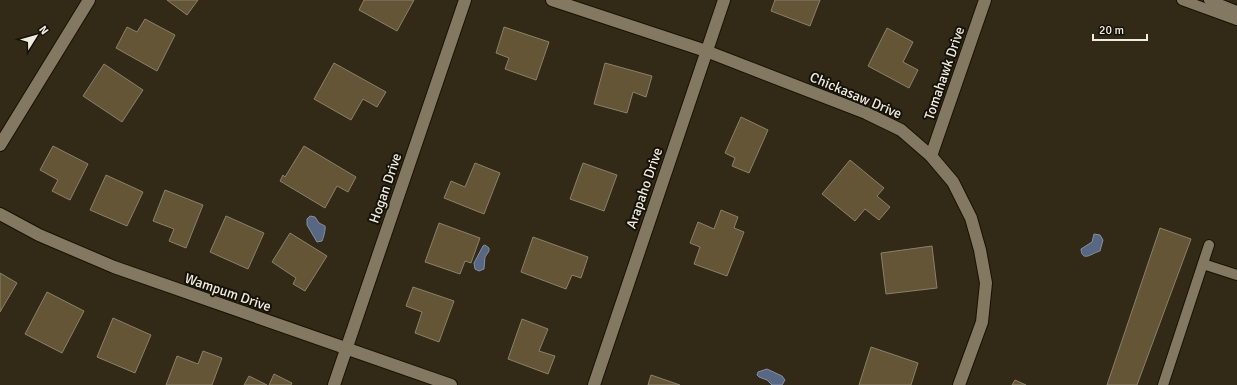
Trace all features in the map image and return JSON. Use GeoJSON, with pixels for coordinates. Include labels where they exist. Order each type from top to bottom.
{"type":"FeatureCollection","features":[{"type":"Feature","properties":{"kind":"street"},"geometry":{"type":"LineString","coordinates":[[0,145],[89,0]]}},
{"type":"Feature","properties":{"kind":"street","name":"Hogan Drive"},"geometry":{"type":"LineString","coordinates":[[334,385],[465,0]]}},
{"type":"Feature","properties":{"kind":"street","name":"Chickasaw Drive"},"geometry":{"type":"LineString","coordinates":[[552,0],[706,51],[866,113],[901,130],[931,156],[953,182],[971,218],[980,250],[986,283],[982,322],[959,385]]}},
{"type":"Feature","properties":{"kind":"street","name":"Arapaho Drive"},"geometry":{"type":"LineString","coordinates":[[594,385],[724,0]]}},
{"type":"Feature","properties":{"kind":"street","name":"Tomahawk Drive"},"geometry":{"type":"LineString","coordinates":[[931,156],[985,0]]}},
{"type":"Feature","properties":{"kind":"street","name":"Wampum Drive"},"geometry":{"type":"LineString","coordinates":[[0,214],[39,235],[114,267],[451,385]]}},
{"type":"Feature","properties":{"kind":"lane"},"geometry":{"type":"LineString","coordinates":[[1182,0],[1237,20]]}},
{"type":"Feature","properties":{"kind":"lane"},"geometry":{"type":"LineString","coordinates":[[1209,0],[1237,11]]}},
{"type":"Feature","properties":{"kind":"lane"},"geometry":{"type":"LineString","coordinates":[[1164,385],[1204,264],[1209,244]]}},
{"type":"Feature","properties":{"kind":"lane"},"geometry":{"type":"LineString","coordinates":[[1204,264],[1237,275]]}},
{"type":"Feature","properties":{"kind":"water"},"geometry":{"type":"Polygon","coordinates":[[[310,216],[315,217],[319,223],[325,226],[322,241],[317,242],[307,225],[307,219],[310,216]]]}},
{"type":"Feature","properties":{"kind":"water"},"geometry":{"type":"Polygon","coordinates":[[[1094,234],[1100,235],[1103,240],[1100,251],[1088,256],[1083,256],[1081,249],[1092,242],[1094,234]]]}},
{"type":"Feature","properties":{"kind":"water"},"geometry":{"type":"Polygon","coordinates":[[[485,245],[489,248],[489,251],[485,257],[484,269],[479,271],[475,269],[474,263],[485,245]]]}},
{"type":"Feature","properties":{"kind":"water"},"geometry":{"type":"Polygon","coordinates":[[[767,369],[782,376],[785,380],[782,385],[772,385],[767,380],[757,375],[758,372],[767,369]]]}},
{"type":"Feature","properties":{"kind":"building"},"geometry":{"type":"Polygon","coordinates":[[[167,0],[198,0],[187,15],[167,0]]]}},
{"type":"Feature","properties":{"kind":"building"},"geometry":{"type":"Polygon","coordinates":[[[364,0],[414,0],[397,31],[359,10],[364,0]]]}},
{"type":"Feature","properties":{"kind":"building"},"geometry":{"type":"Polygon","coordinates":[[[775,0],[820,0],[810,26],[771,11],[775,0]]]}},
{"type":"Feature","properties":{"kind":"building"},"geometry":{"type":"Polygon","coordinates":[[[145,19],[175,35],[157,71],[116,48],[127,27],[137,32],[145,19]]]}},
{"type":"Feature","properties":{"kind":"building"},"geometry":{"type":"Polygon","coordinates":[[[504,27],[549,42],[536,80],[505,69],[509,58],[496,53],[504,27]]]}},
{"type":"Feature","properties":{"kind":"building"},"geometry":{"type":"Polygon","coordinates":[[[887,28],[913,42],[903,62],[918,70],[909,88],[868,66],[887,28]]]}},
{"type":"Feature","properties":{"kind":"building"},"geometry":{"type":"Polygon","coordinates":[[[334,63],[386,92],[377,107],[363,99],[351,120],[314,99],[334,63]]]}},
{"type":"Feature","properties":{"kind":"building"},"geometry":{"type":"Polygon","coordinates":[[[605,63],[652,76],[646,97],[633,92],[627,113],[594,104],[605,63]]]}},
{"type":"Feature","properties":{"kind":"building"},"geometry":{"type":"Polygon","coordinates":[[[104,64],[143,90],[122,122],[83,96],[104,64]]]}},
{"type":"Feature","properties":{"kind":"building"},"geometry":{"type":"Polygon","coordinates":[[[741,117],[768,130],[749,173],[732,166],[735,158],[725,153],[741,117]]]}},
{"type":"Feature","properties":{"kind":"building"},"geometry":{"type":"Polygon","coordinates":[[[53,146],[88,164],[70,200],[52,191],[58,180],[40,170],[53,146]]]}},
{"type":"Feature","properties":{"kind":"building"},"geometry":{"type":"Polygon","coordinates":[[[304,146],[356,177],[348,192],[337,186],[325,208],[280,181],[283,175],[285,177],[304,146]]]}},
{"type":"Feature","properties":{"kind":"building"},"geometry":{"type":"Polygon","coordinates":[[[850,160],[884,188],[877,196],[890,207],[879,220],[865,209],[855,221],[822,194],[850,160]]]}},
{"type":"Feature","properties":{"kind":"building"},"geometry":{"type":"Polygon","coordinates":[[[475,163],[500,173],[484,214],[444,198],[451,181],[465,187],[475,163]]]}},
{"type":"Feature","properties":{"kind":"building"},"geometry":{"type":"Polygon","coordinates":[[[583,163],[617,175],[604,211],[570,199],[583,163]]]}},
{"type":"Feature","properties":{"kind":"building"},"geometry":{"type":"Polygon","coordinates":[[[106,175],[143,192],[127,226],[90,210],[106,175]]]}},
{"type":"Feature","properties":{"kind":"building"},"geometry":{"type":"Polygon","coordinates":[[[165,190],[203,205],[186,248],[169,241],[174,229],[153,221],[165,190]]]}},
{"type":"Feature","properties":{"kind":"building"},"geometry":{"type":"Polygon","coordinates":[[[721,210],[738,217],[734,228],[744,232],[727,276],[694,264],[700,247],[690,243],[698,222],[714,229],[721,210]]]}},
{"type":"Feature","properties":{"kind":"building"},"geometry":{"type":"Polygon","coordinates":[[[226,216],[264,233],[248,269],[210,252],[226,216]]]}},
{"type":"Feature","properties":{"kind":"building"},"geometry":{"type":"Polygon","coordinates":[[[439,223],[480,238],[471,263],[465,261],[460,274],[425,262],[439,223]]]}},
{"type":"Feature","properties":{"kind":"building"},"geometry":{"type":"Polygon","coordinates":[[[1160,228],[1191,239],[1137,385],[1107,385],[1160,228]]]}},
{"type":"Feature","properties":{"kind":"building"},"geometry":{"type":"Polygon","coordinates":[[[290,233],[327,256],[305,291],[293,284],[296,278],[272,262],[290,233]]]}},
{"type":"Feature","properties":{"kind":"building"},"geometry":{"type":"Polygon","coordinates":[[[533,237],[588,257],[581,278],[572,275],[566,289],[521,272],[533,237]]]}},
{"type":"Feature","properties":{"kind":"building"},"geometry":{"type":"Polygon","coordinates":[[[932,246],[937,288],[886,294],[881,253],[932,246]]]}},
{"type":"Feature","properties":{"kind":"building"},"geometry":{"type":"Polygon","coordinates":[[[0,273],[17,283],[0,312],[0,273]]]}},
{"type":"Feature","properties":{"kind":"building"},"geometry":{"type":"Polygon","coordinates":[[[413,287],[454,301],[439,342],[415,333],[422,312],[406,306],[413,287]]]}},
{"type":"Feature","properties":{"kind":"building"},"geometry":{"type":"Polygon","coordinates":[[[47,292],[84,311],[62,353],[25,334],[47,292]]]}},
{"type":"Feature","properties":{"kind":"building"},"geometry":{"type":"Polygon","coordinates":[[[113,318],[151,335],[135,373],[97,357],[113,318]]]}},
{"type":"Feature","properties":{"kind":"building"},"geometry":{"type":"Polygon","coordinates":[[[522,319],[548,329],[539,351],[555,356],[548,374],[508,359],[522,319]]]}},
{"type":"Feature","properties":{"kind":"building"},"geometry":{"type":"Polygon","coordinates":[[[871,347],[918,363],[911,385],[859,385],[871,347]]]}},
{"type":"Feature","properties":{"kind":"building"},"geometry":{"type":"Polygon","coordinates":[[[203,351],[222,358],[212,385],[166,385],[177,356],[198,364],[203,351]]]}},
{"type":"Feature","properties":{"kind":"building"},"geometry":{"type":"Polygon","coordinates":[[[274,374],[292,383],[291,385],[269,385],[274,374]]]}},
{"type":"Feature","properties":{"kind":"building"},"geometry":{"type":"Polygon","coordinates":[[[651,375],[680,385],[648,385],[651,375]]]}},
{"type":"Feature","properties":{"kind":"building"},"geometry":{"type":"Polygon","coordinates":[[[249,376],[267,385],[244,385],[249,376]]]}},
{"type":"Feature","properties":{"kind":"building"},"geometry":{"type":"Polygon","coordinates":[[[1015,380],[1026,385],[1012,385],[1015,380]]]}}]}
